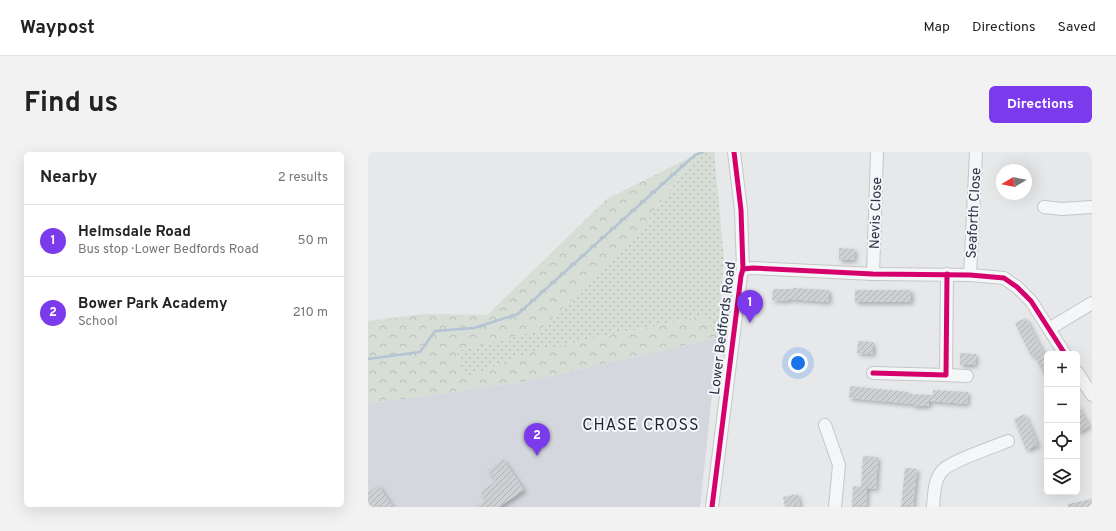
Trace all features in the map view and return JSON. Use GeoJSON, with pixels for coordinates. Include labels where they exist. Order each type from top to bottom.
{"type":"FeatureCollection","features":[{"type":"Feature","properties":{"kind":"street","name":"Lower Bedfords Road"},"geometry":{"type":"LineString","coordinates":[[712,507],[743,269],[741,210],[734,152]]}},
{"type":"Feature","properties":{"kind":"street","name":"Nevis Close"},"geometry":{"type":"LineString","coordinates":[[873,274],[877,152]]}},
{"type":"Feature","properties":{"kind":"street","name":"Seaforth Close"},"geometry":{"type":"LineString","coordinates":[[970,274],[976,152]]}},
{"type":"Feature","properties":{"kind":"street"},"geometry":{"type":"LineString","coordinates":[[1044,207],[1062,209],[1092,207]]}},
{"type":"Feature","properties":{"kind":"street"},"geometry":{"type":"LineString","coordinates":[[743,269],[753,268],[873,274],[970,274],[1004,278],[1018,287],[1031,301],[1063,351]]}},
{"type":"Feature","properties":{"kind":"street"},"geometry":{"type":"LineString","coordinates":[[946,375],[947,274]]}},
{"type":"Feature","properties":{"kind":"street"},"geometry":{"type":"LineString","coordinates":[[1049,329],[1092,303]]}},
{"type":"Feature","properties":{"kind":"street"},"geometry":{"type":"LineString","coordinates":[[873,373],[967,376]]}},
{"type":"Feature","properties":{"kind":"street"},"geometry":{"type":"LineString","coordinates":[[1080,377],[1092,395]]}},
{"type":"Feature","properties":{"kind":"street"},"geometry":{"type":"LineString","coordinates":[[825,425],[833,436],[843,478],[835,507]]}},
{"type":"Feature","properties":{"kind":"street"},"geometry":{"type":"LineString","coordinates":[[933,507],[936,484],[942,471],[950,464],[1008,441]]}},
{"type":"Feature","properties":{"kind":"shaded area"},"geometry":{"type":"Polygon","coordinates":[[[718,338],[700,507],[368,507],[368,404],[529,381],[718,338]]]}},
{"type":"Feature","properties":{"kind":"green space"},"geometry":{"type":"Polygon","coordinates":[[[698,152],[714,152],[724,258],[718,338],[702,316],[530,352],[464,378],[457,351],[540,330],[631,243],[698,152]]]}},
{"type":"Feature","properties":{"kind":"green space"},"geometry":{"type":"Polygon","coordinates":[[[695,155],[631,243],[540,330],[457,351],[464,378],[530,352],[703,316],[718,338],[529,381],[368,404],[368,321],[424,314],[487,315],[607,199],[695,155]]]}},
{"type":"Feature","properties":{"kind":"building"},"geometry":{"type":"Polygon","coordinates":[[[839,248],[855,249],[854,260],[839,260],[839,248]]]}},
{"type":"Feature","properties":{"kind":"building"},"geometry":{"type":"Polygon","coordinates":[[[793,288],[829,290],[829,302],[788,299],[788,301],[772,300],[773,289],[793,288]]]}},
{"type":"Feature","properties":{"kind":"building"},"geometry":{"type":"Polygon","coordinates":[[[855,290],[911,290],[911,302],[855,302],[855,290]]]}},
{"type":"Feature","properties":{"kind":"building"},"geometry":{"type":"Polygon","coordinates":[[[1026,318],[1044,354],[1044,374],[1034,355],[1031,356],[1015,323],[1026,318]]]}},
{"type":"Feature","properties":{"kind":"building"},"geometry":{"type":"Polygon","coordinates":[[[858,341],[873,342],[873,354],[857,353],[858,341]]]}},
{"type":"Feature","properties":{"kind":"building"},"geometry":{"type":"Polygon","coordinates":[[[960,353],[976,354],[975,365],[960,365],[960,353]]]}},
{"type":"Feature","properties":{"kind":"building"},"geometry":{"type":"Polygon","coordinates":[[[850,386],[908,392],[908,394],[933,395],[933,390],[968,392],[967,404],[929,401],[929,406],[913,406],[913,404],[849,398],[850,386]]]}},
{"type":"Feature","properties":{"kind":"building"},"geometry":{"type":"Polygon","coordinates":[[[1080,409],[1089,426],[1080,431],[1080,409]]]}},
{"type":"Feature","properties":{"kind":"building"},"geometry":{"type":"Polygon","coordinates":[[[1025,414],[1038,445],[1026,450],[1014,419],[1025,414]]]}},
{"type":"Feature","properties":{"kind":"building"},"geometry":{"type":"Polygon","coordinates":[[[863,456],[878,457],[876,489],[867,488],[866,507],[852,507],[853,486],[861,487],[863,456]]]}},
{"type":"Feature","properties":{"kind":"building"},"geometry":{"type":"Polygon","coordinates":[[[503,459],[524,490],[499,507],[476,507],[486,500],[481,492],[496,481],[488,470],[503,459]]]}},
{"type":"Feature","properties":{"kind":"building"},"geometry":{"type":"Polygon","coordinates":[[[905,468],[917,469],[913,507],[901,507],[905,468]]]}},
{"type":"Feature","properties":{"kind":"building"},"geometry":{"type":"Polygon","coordinates":[[[378,485],[393,507],[368,507],[368,493],[378,485]]]}},
{"type":"Feature","properties":{"kind":"building"},"geometry":{"type":"Polygon","coordinates":[[[798,494],[800,506],[785,507],[783,497],[798,494]]]}},
{"type":"Feature","properties":{"kind":"building"},"geometry":{"type":"Polygon","coordinates":[[[1092,499],[1092,507],[1068,507],[1068,504],[1092,499]]]}},
{"type":"Feature","properties":{"kind":"waterway"},"geometry":{"type":"LineString","coordinates":[[368,359],[420,352],[435,331],[474,328],[518,314],[695,155],[703,152]]}},
{"type":"Feature","properties":{"kind":"cycle path"},"geometry":{"type":"LineString","coordinates":[[712,507],[743,269],[741,210],[734,152]]}},
{"type":"Feature","properties":{"kind":"cycle path"},"geometry":{"type":"LineString","coordinates":[[743,269],[753,268],[873,274],[970,275],[1004,278],[1017,287],[1031,301],[1063,351]]}},
{"type":"Feature","properties":{"kind":"cycle path"},"geometry":{"type":"LineString","coordinates":[[873,373],[946,375],[947,274]]}},
{"type":"Feature","properties":{"kind":"place","name":"Helmsdale Road"},"geometry":{"type":"Point","coordinates":[750,323]}},
{"type":"Feature","properties":{"kind":"place","name":"Bower Park Academy"},"geometry":{"type":"Point","coordinates":[537,456]}},
{"type":"Feature","properties":{"kind":"district","name":"CHASE CROSS"},"geometry":{"type":"Point","coordinates":[641,424]}}]}
